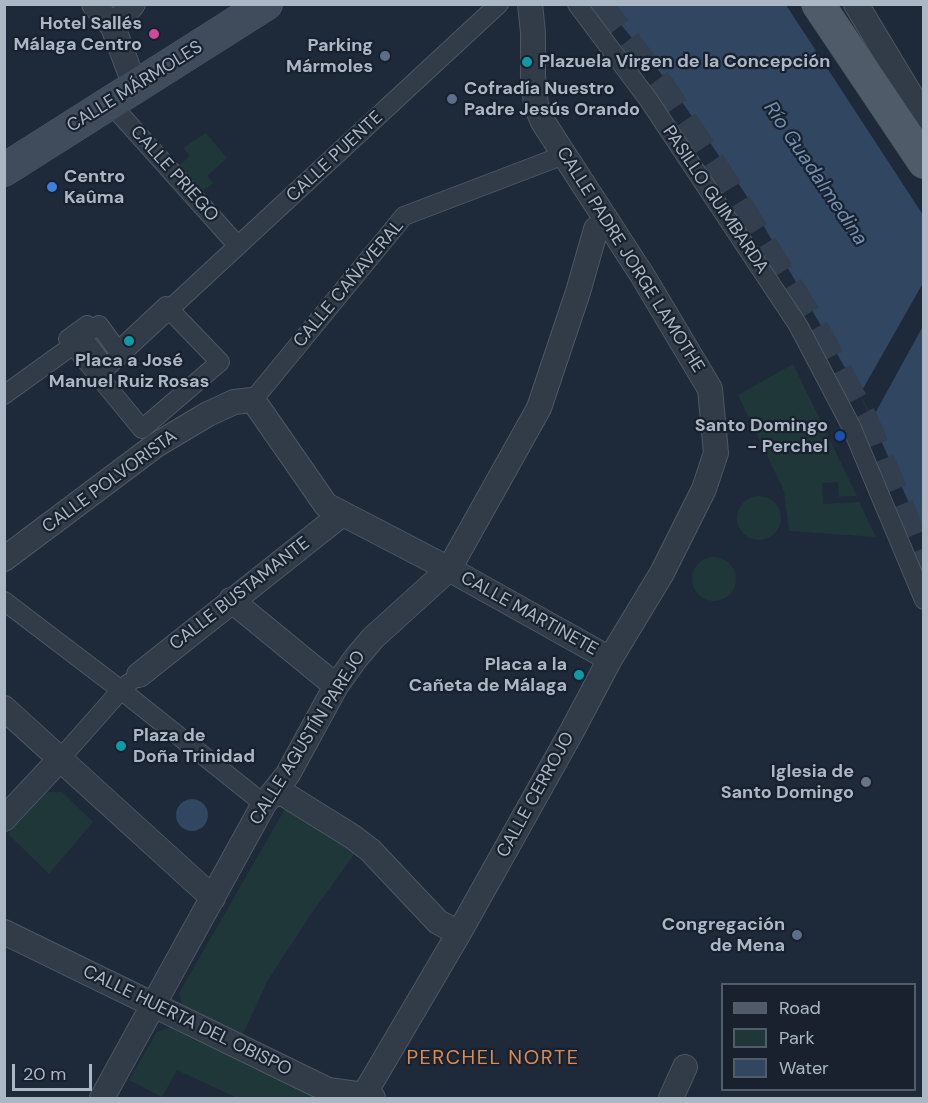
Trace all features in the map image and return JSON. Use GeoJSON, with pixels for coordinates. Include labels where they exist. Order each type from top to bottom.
{"type":"FeatureCollection","features":[{"type":"Feature","properties":{"kind":"main road","name":"CALLE MÁRMOLES"},"geometry":{"type":"LineString","coordinates":[[4,170],[266,4]]}},
{"type":"Feature","properties":{"kind":"main road"},"geometry":{"type":"LineString","coordinates":[[818,4],[924,162]]}},
{"type":"Feature","properties":{"kind":"street"},"geometry":{"type":"LineString","coordinates":[[94,4],[113,27],[122,94]]}},
{"type":"Feature","properties":{"kind":"street"},"geometry":{"type":"LineString","coordinates":[[113,27],[133,4]]}},
{"type":"Feature","properties":{"kind":"street","name":"CALLE PUENTE"},"geometry":{"type":"LineString","coordinates":[[169,309],[499,4]]}},
{"type":"Feature","properties":{"kind":"street","name":"CALLE PADRE JORGE LAMOTHE"},"geometry":{"type":"LineString","coordinates":[[530,4],[536,105],[543,122],[644,278],[710,389],[716,453],[704,489]]}},
{"type":"Feature","properties":{"kind":"street","name":"PASILLO GUIMBARDA"},"geometry":{"type":"LineString","coordinates":[[577,4],[648,99],[798,325],[851,426],[924,600]]}},
{"type":"Feature","properties":{"kind":"street"},"geometry":{"type":"LineString","coordinates":[[862,6],[924,117]]}},
{"type":"Feature","properties":{"kind":"street","name":"CALLE PRIEGO"},"geometry":{"type":"LineString","coordinates":[[122,94],[238,246]]}},
{"type":"Feature","properties":{"kind":"street","name":"CALLE CAÑAVERAL"},"geometry":{"type":"LineString","coordinates":[[253,400],[404,216],[564,155]]}},
{"type":"Feature","properties":{"kind":"street","name":"CALLE AGUSTÍN PAREJO"},"geometry":{"type":"LineString","coordinates":[[102,1098],[268,799],[288,774],[336,686],[373,638],[449,569],[538,408],[578,292],[596,229]]}},
{"type":"Feature","properties":{"kind":"street"},"geometry":{"type":"LineString","coordinates":[[166,306],[169,309],[220,362],[142,429],[68,339],[87,325],[92,330],[99,325],[118,351],[166,306]]}},
{"type":"Feature","properties":{"kind":"street"},"geometry":{"type":"LineString","coordinates":[[4,395],[83,338],[106,368],[169,309]]}},
{"type":"Feature","properties":{"kind":"street","name":"CALLE MARTINETE"},"geometry":{"type":"LineString","coordinates":[[253,400],[326,505],[449,569],[610,659]]}},
{"type":"Feature","properties":{"kind":"street","name":"CALLE POLVORISTA"},"geometry":{"type":"LineString","coordinates":[[4,559],[156,445],[208,414],[234,402],[253,400]]}},
{"type":"Feature","properties":{"kind":"street","name":"CALLE CERROJO"},"geometry":{"type":"LineString","coordinates":[[366,1097],[572,731],[610,659],[662,573],[704,489]]}},
{"type":"Feature","properties":{"kind":"street","name":"CALLE BUSTAMANTE"},"geometry":{"type":"LineString","coordinates":[[130,682],[342,514]]}},
{"type":"Feature","properties":{"kind":"street"},"geometry":{"type":"LineString","coordinates":[[231,600],[336,686]]}},
{"type":"Feature","properties":{"kind":"street"},"geometry":{"type":"LineString","coordinates":[[4,601],[130,682],[268,799],[284,794],[353,837],[370,850],[438,922],[459,933]]}},
{"type":"Feature","properties":{"kind":"street"},"geometry":{"type":"LineString","coordinates":[[4,819],[130,682]]}},
{"type":"Feature","properties":{"kind":"street"},"geometry":{"type":"LineString","coordinates":[[4,708],[213,898]]}},
{"type":"Feature","properties":{"kind":"street","name":"CALLE HUERTA DEL OBISPO"},"geometry":{"type":"LineString","coordinates":[[4,932],[328,1090],[366,1097]]}},
{"type":"Feature","properties":{"kind":"street"},"geometry":{"type":"LineString","coordinates":[[671,1098],[685,1066]]}},
{"type":"Feature","properties":{"kind":"green space"},"geometry":{"type":"Polygon","coordinates":[[[206,133],[227,158],[207,176],[213,183],[202,192],[178,166],[190,156],[183,148],[206,133]]]}},
{"type":"Feature","properties":{"kind":"green space"},"geometry":{"type":"Polygon","coordinates":[[[793,364],[857,496],[839,497],[838,482],[822,483],[823,504],[859,502],[876,537],[789,531],[784,491],[738,395],[793,364]]]}},
{"type":"Feature","properties":{"kind":"green space"},"geometry":{"type":"Polygon","coordinates":[[[759,496],[775,502],[781,518],[775,534],[759,540],[743,534],[737,518],[743,502],[759,496]]]}},
{"type":"Feature","properties":{"kind":"green space"},"geometry":{"type":"Polygon","coordinates":[[[714,557],[723,558],[730,563],[735,570],[735,588],[730,595],[723,600],[714,601],[705,600],[698,595],[693,588],[692,579],[693,570],[698,563],[705,558],[714,557]]]}},
{"type":"Feature","properties":{"kind":"green space"},"geometry":{"type":"Polygon","coordinates":[[[47,792],[62,792],[93,822],[49,874],[8,834],[47,792]]]}},
{"type":"Feature","properties":{"kind":"green space"},"geometry":{"type":"Polygon","coordinates":[[[285,809],[355,853],[311,914],[268,980],[243,1034],[183,1008],[179,993],[285,809]]]}},
{"type":"Feature","properties":{"kind":"green space"},"geometry":{"type":"Polygon","coordinates":[[[171,1027],[314,1095],[312,1098],[237,1098],[177,1070],[162,1097],[129,1080],[157,1032],[171,1027]]]}},
{"type":"Feature","properties":{"kind":"water","name":"Río Guadalmedina"},"geometry":{"type":"Polygon","coordinates":[[[605,5],[786,5],[923,215],[923,534],[860,394],[746,195],[671,86],[605,5]]]}},
{"type":"Feature","properties":{"kind":"water"},"geometry":{"type":"Polygon","coordinates":[[[192,799],[203,804],[208,815],[203,826],[192,831],[181,826],[176,815],[181,804],[192,799]]]}},
{"type":"Feature","properties":{"kind":"pier"},"geometry":{"type":"Polygon","coordinates":[[[923,283],[923,326],[872,419],[860,394],[923,283]]]}},
{"type":"Feature","properties":{"kind":"tunnel"},"geometry":{"type":"LineString","coordinates":[[595,4],[659,88],[809,323],[863,423],[924,572]]}},
{"type":"Feature","properties":{"kind":"place","name":"Hotel Sallés Málaga Centro"},"geometry":{"type":"Point","coordinates":[154,34]}},
{"type":"Feature","properties":{"kind":"place","name":"Parking Mármoles"},"geometry":{"type":"Point","coordinates":[385,56]}},
{"type":"Feature","properties":{"kind":"place","name":"Plazuela Virgen de la Concepción"},"geometry":{"type":"Point","coordinates":[527,62]}},
{"type":"Feature","properties":{"kind":"place","name":"Cofradía Nuestro Padre Jesús Orando"},"geometry":{"type":"Point","coordinates":[452,99]}},
{"type":"Feature","properties":{"kind":"place","name":"Centro Kaûma"},"geometry":{"type":"Point","coordinates":[52,187]}},
{"type":"Feature","properties":{"kind":"place","name":"Placa a José Manuel Ruiz Rosas"},"geometry":{"type":"Point","coordinates":[129,341]}},
{"type":"Feature","properties":{"kind":"place","name":"Santo Domingo - Perchel"},"geometry":{"type":"Point","coordinates":[840,436]}},
{"type":"Feature","properties":{"kind":"place","name":"Placa a la Cañeta de Málaga"},"geometry":{"type":"Point","coordinates":[579,675]}},
{"type":"Feature","properties":{"kind":"place","name":"Plaza de Doña Trinidad"},"geometry":{"type":"Point","coordinates":[121,746]}},
{"type":"Feature","properties":{"kind":"place","name":"Iglesia de Santo Domingo"},"geometry":{"type":"Point","coordinates":[866,782]}},
{"type":"Feature","properties":{"kind":"place","name":"Congregación de Mena"},"geometry":{"type":"Point","coordinates":[797,935]}},
{"type":"Feature","properties":{"kind":"district","name":"PERCHEL NORTE"},"geometry":{"type":"Point","coordinates":[493,1059]}}]}
